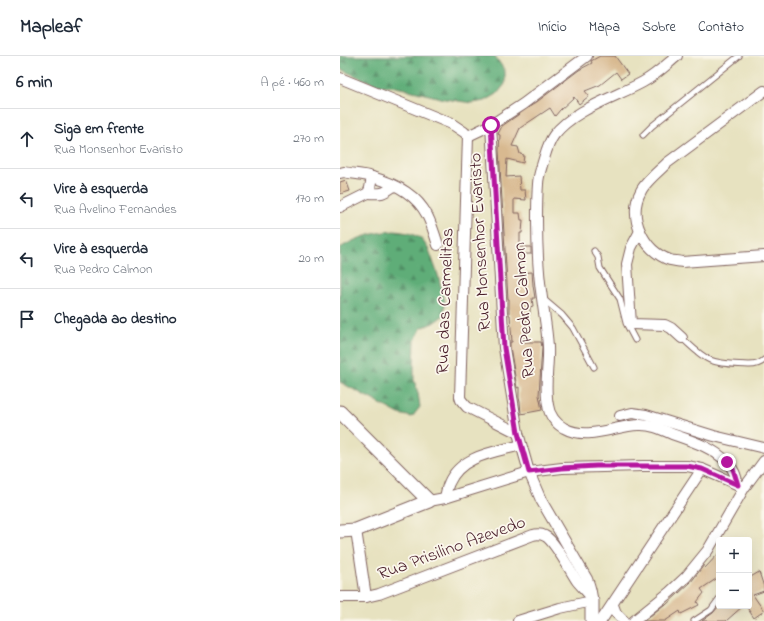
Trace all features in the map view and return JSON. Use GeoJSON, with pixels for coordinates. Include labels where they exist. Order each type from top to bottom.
{"type":"FeatureCollection","features":[{"type":"Feature","properties":{"kind":"street"},"geometry":{"type":"LineString","coordinates":[[340,78],[452,124],[468,136],[491,125],[523,104],[587,56]]}},
{"type":"Feature","properties":{"kind":"street","name":"Rua Pedro Calmon"},"geometry":{"type":"LineString","coordinates":[[677,56],[643,82],[595,105],[576,116],[563,125],[554,135],[549,144],[538,183],[537,238],[538,268],[548,347],[548,406],[554,420],[564,428],[573,432],[585,433],[643,425],[658,428],[706,447],[727,462],[733,469],[741,486]]}},
{"type":"Feature","properties":{"kind":"street"},"geometry":{"type":"LineString","coordinates":[[764,91],[666,163],[641,190],[636,205],[636,218],[640,232],[648,244],[658,253],[670,260],[682,262],[764,256]]}},
{"type":"Feature","properties":{"kind":"street","name":"Rua Monsenhor Evaristo"},"geometry":{"type":"LineString","coordinates":[[491,125],[504,348],[518,433],[529,472],[541,500],[587,579],[590,586],[592,600]]}},
{"type":"Feature","properties":{"kind":"street","name":"Rua das Carmelitas"},"geometry":{"type":"LineString","coordinates":[[468,136],[460,397],[468,407],[518,433]]}},
{"type":"Feature","properties":{"kind":"street"},"geometry":{"type":"LineString","coordinates":[[340,173],[372,177],[405,191],[416,200],[426,214],[433,228],[438,245]]}},
{"type":"Feature","properties":{"kind":"street"},"geometry":{"type":"LineString","coordinates":[[368,193],[372,177]]}},
{"type":"Feature","properties":{"kind":"street"},"geometry":{"type":"LineString","coordinates":[[340,207],[368,193],[380,194],[394,186]]}},
{"type":"Feature","properties":{"kind":"street"},"geometry":{"type":"LineString","coordinates":[[640,232],[631,248],[627,264],[631,324],[665,325],[671,328],[682,338]]}},
{"type":"Feature","properties":{"kind":"street"},"geometry":{"type":"LineString","coordinates":[[340,412],[429,501]]}},
{"type":"Feature","properties":{"kind":"street"},"geometry":{"type":"LineString","coordinates":[[620,416],[632,413],[646,415],[714,436],[764,448]]}},
{"type":"Feature","properties":{"kind":"street"},"geometry":{"type":"LineString","coordinates":[[445,498],[448,484],[452,476],[461,466],[475,458],[521,445]]}},
{"type":"Feature","properties":{"kind":"street"},"geometry":{"type":"LineString","coordinates":[[634,621],[686,577],[708,550],[741,486],[764,461]]}},
{"type":"Feature","properties":{"kind":"street"},"geometry":{"type":"LineString","coordinates":[[340,530],[356,530],[429,501],[445,498],[529,472],[562,468],[687,466],[702,469],[741,486]]}},
{"type":"Feature","properties":{"kind":"street"},"geometry":{"type":"LineString","coordinates":[[602,621],[702,469]]}},
{"type":"Feature","properties":{"kind":"street"},"geometry":{"type":"LineString","coordinates":[[356,530],[366,597]]}},
{"type":"Feature","properties":{"kind":"street","name":"Rua Prisilino Azevedo"},"geometry":{"type":"LineString","coordinates":[[340,597],[366,597],[391,590],[533,535],[542,535],[549,538],[577,581],[592,600]]}},
{"type":"Feature","properties":{"kind":"street"},"geometry":{"type":"LineString","coordinates":[[518,621],[592,600],[592,621]]}},
{"type":"Feature","properties":{"kind":"street"},"geometry":{"type":"LineString","coordinates":[[613,605],[616,613],[624,621]]}},
{"type":"Feature","properties":{"kind":"lane"},"geometry":{"type":"LineString","coordinates":[[643,135],[738,56]]}},
{"type":"Feature","properties":{"kind":"lane"},"geometry":{"type":"LineString","coordinates":[[594,251],[598,257],[600,268],[620,299],[626,323],[635,340]]}},
{"type":"Feature","properties":{"kind":"lane"},"geometry":{"type":"LineString","coordinates":[[542,297],[562,315],[573,328],[594,367]]}},
{"type":"Feature","properties":{"kind":"lane"},"geometry":{"type":"LineString","coordinates":[[682,338],[698,353],[710,360],[749,365],[758,364],[764,360]]}},
{"type":"Feature","properties":{"kind":"lane"},"geometry":{"type":"LineString","coordinates":[[694,621],[711,610],[716,603]]}},
{"type":"Feature","properties":{"kind":"green space"},"geometry":{"type":"Polygon","coordinates":[[[340,56],[495,56],[505,71],[505,84],[497,94],[485,101],[472,103],[445,99],[391,86],[379,86],[340,69],[340,56]]]}},
{"type":"Feature","properties":{"kind":"green space"},"geometry":{"type":"Polygon","coordinates":[[[395,231],[409,233],[421,238],[429,250],[438,275],[445,302],[444,315],[433,323],[421,328],[415,340],[414,380],[420,407],[412,417],[399,414],[340,382],[340,248],[366,236],[395,231]]]}},
{"type":"Feature","properties":{"kind":"building"},"geometry":{"type":"Polygon","coordinates":[[[600,56],[615,56],[628,74],[621,79],[616,72],[600,85],[585,91],[589,96],[579,104],[574,97],[555,116],[550,108],[520,128],[512,146],[518,147],[520,154],[524,155],[523,163],[507,159],[506,177],[519,176],[520,190],[525,190],[526,200],[514,199],[514,213],[520,213],[521,220],[523,220],[522,233],[520,233],[520,247],[531,247],[531,254],[519,254],[519,273],[532,272],[535,298],[532,298],[533,306],[530,307],[530,314],[527,314],[524,342],[541,342],[542,347],[539,395],[542,410],[521,414],[519,387],[517,388],[510,347],[510,342],[512,342],[499,150],[500,135],[498,134],[502,126],[600,56]]]}},
{"type":"Feature","properties":{"kind":"building"},"geometry":{"type":"Polygon","coordinates":[[[346,180],[350,191],[340,194],[340,182],[346,180]]]}},
{"type":"Feature","properties":{"kind":"building"},"geometry":{"type":"Polygon","coordinates":[[[716,556],[716,579],[701,589],[704,593],[697,602],[699,605],[681,614],[680,611],[665,621],[644,621],[665,604],[666,605],[691,582],[704,565],[705,568],[716,556]]]}},
{"type":"Feature","properties":{"kind":"building"},"geometry":{"type":"Polygon","coordinates":[[[759,572],[764,587],[764,591],[753,595],[764,611],[754,618],[748,609],[752,609],[752,576],[759,572]]]}},
{"type":"Feature","properties":{"kind":"building"},"geometry":{"type":"Polygon","coordinates":[[[716,609],[740,609],[726,621],[702,621],[716,609]]]}},
{"type":"Feature","properties":{"kind":"route"},"geometry":{"type":"LineString","coordinates":[[491,125],[504,348],[518,433],[529,472],[596,466],[687,466],[702,469],[738,485],[733,469],[727,462]]}}]}
